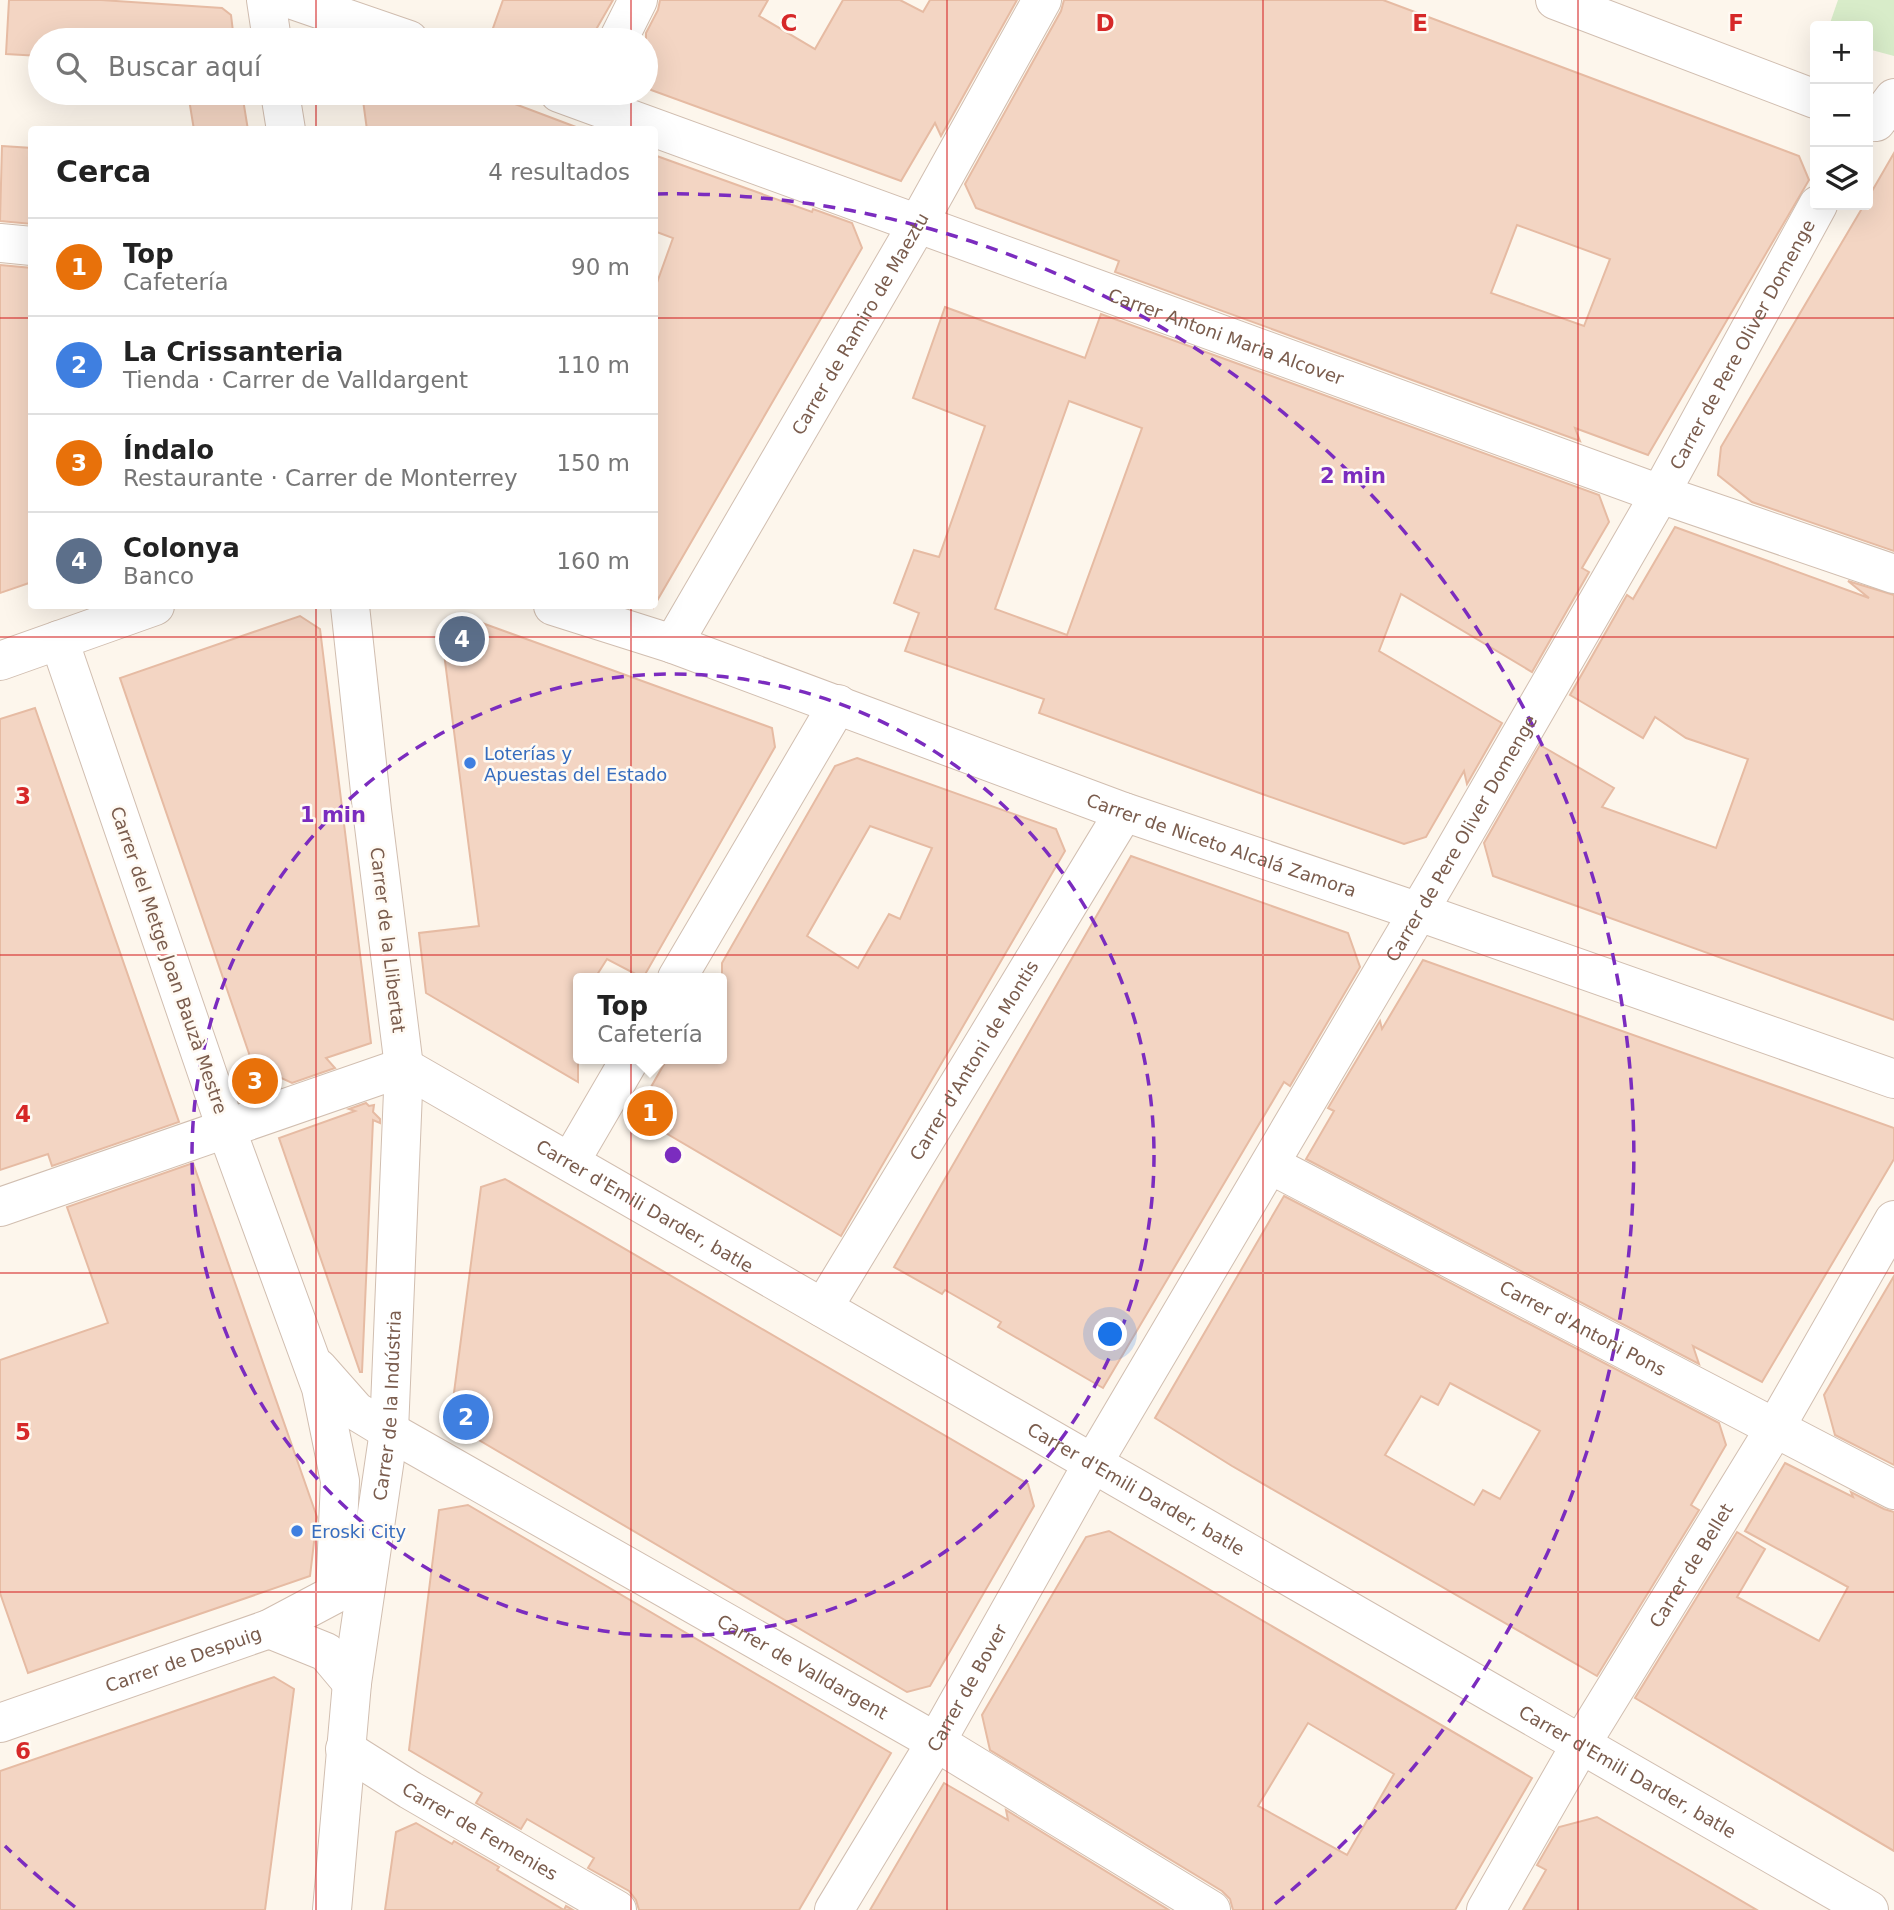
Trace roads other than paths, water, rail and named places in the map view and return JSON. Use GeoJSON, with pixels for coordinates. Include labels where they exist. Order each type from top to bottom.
{"type":"FeatureCollection","features":[{"type":"Feature","properties":{"kind":"street"},"geometry":{"type":"LineString","coordinates":[[266,0],[270,28]]}},
{"type":"Feature","properties":{"kind":"street"},"geometry":{"type":"LineString","coordinates":[[293,0],[374,28]]}},
{"type":"Feature","properties":{"kind":"street"},"geometry":{"type":"LineString","coordinates":[[624,28],[638,0]]}},
{"type":"Feature","properties":{"kind":"street","name":"Carrer de Ramiro de Maeztu"},"geometry":{"type":"LineString","coordinates":[[673,644],[917,225],[1042,0]]}},
{"type":"Feature","properties":{"kind":"street"},"geometry":{"type":"LineString","coordinates":[[1555,0],[1810,97]]}},
{"type":"Feature","properties":{"kind":"street"},"geometry":{"type":"LineString","coordinates":[[282,105],[285,126]]}},
{"type":"Feature","properties":{"kind":"street","name":"Carrer Antoni Maria Alcover"},"geometry":{"type":"LineString","coordinates":[[603,105],[658,126]]}},
{"type":"Feature","properties":{"kind":"street","name":"Carrer Antoni Maria Alcover"},"geometry":{"type":"LineString","coordinates":[[658,126],[917,225],[1660,494],[1894,574]]}},
{"type":"Feature","properties":{"kind":"street","name":"Carrer de Pere Oliver Domenge"},"geometry":{"type":"LineString","coordinates":[[1093,1463],[1271,1165],[1660,494],[1815,210]]}},
{"type":"Feature","properties":{"kind":"street"},"geometry":{"type":"LineString","coordinates":[[0,243],[28,246]]}},
{"type":"Feature","properties":{"kind":"street"},"geometry":{"type":"LineString","coordinates":[[0,661],[147,609]]}},
{"type":"Feature","properties":{"kind":"street","name":"Carrer de la Llibertat"},"geometry":{"type":"LineString","coordinates":[[350,609],[404,1067]]}},
{"type":"Feature","properties":{"kind":"street","name":"Carrer de Niceto Alcalá Zamora"},"geometry":{"type":"LineString","coordinates":[[562,609],[673,644],[1124,812],[1419,912],[1894,1079]]}},
{"type":"Feature","properties":{"kind":"street","name":"Carrer del Metge Joan Bauzà Mestre"},"geometry":{"type":"LineString","coordinates":[[60,640],[226,1128],[321,1388],[340,1481],[335,1594],[269,1629]]}},
{"type":"Feature","properties":{"kind":"street"},"geometry":{"type":"LineString","coordinates":[[680,973],[838,705]]}},
{"type":"Feature","properties":{"kind":"street","name":"Carrer d'Antoni de Montis"},"geometry":{"type":"LineString","coordinates":[[823,1308],[1124,812]]}},
{"type":"Feature","properties":{"kind":"street"},"geometry":{"type":"LineString","coordinates":[[570,1162],[627,1064]]}},
{"type":"Feature","properties":{"kind":"street"},"geometry":{"type":"LineString","coordinates":[[0,1207],[404,1067]]}},
{"type":"Feature","properties":{"kind":"street","name":"Carrer d'Emili Darder, batle"},"geometry":{"type":"LineString","coordinates":[[404,1067],[1869,1910]]}},
{"type":"Feature","properties":{"kind":"street","name":"Carrer de la Indústria"},"geometry":{"type":"LineString","coordinates":[[332,1910],[352,1684],[389,1431],[404,1067]]}},
{"type":"Feature","properties":{"kind":"street","name":"Carrer d'Antoni Pons"},"geometry":{"type":"LineString","coordinates":[[1271,1165],[1894,1490]]}},
{"type":"Feature","properties":{"kind":"street","name":"Carrer de Bellet"},"geometry":{"type":"LineString","coordinates":[[1486,1910],[1581,1744],[1775,1428],[1894,1220]]}},
{"type":"Feature","properties":{"kind":"street","name":"Carrer del Metge Joan Bauzà Mestre"},"geometry":{"type":"LineString","coordinates":[[309,1358],[356,1411],[389,1431]]}},
{"type":"Feature","properties":{"kind":"street","name":"Carrer de Valldargent"},"geometry":{"type":"LineString","coordinates":[[389,1431],[936,1742],[1211,1910]]}},
{"type":"Feature","properties":{"kind":"street","name":"Carrer de Bover"},"geometry":{"type":"LineString","coordinates":[[834,1910],[936,1742],[1093,1463]]}},
{"type":"Feature","properties":{"kind":"street","name":"Carrer de Despuig"},"geometry":{"type":"LineString","coordinates":[[2,1715],[269,1629],[326,1652],[352,1684]]}},
{"type":"Feature","properties":{"kind":"street","name":"Carrer de Femenies"},"geometry":{"type":"LineString","coordinates":[[345,1749],[410,1790],[617,1910]]}},
{"type":"Feature","properties":{"kind":"place","name":"Colonya"},"geometry":{"type":"Point","coordinates":[462,639]}},
{"type":"Feature","properties":{"kind":"place","name":"Loterías y Apuestas del Estado"},"geometry":{"type":"Point","coordinates":[470,763]}},
{"type":"Feature","properties":{"kind":"place","name":"Índalo"},"geometry":{"type":"Point","coordinates":[255,1081]}},
{"type":"Feature","properties":{"kind":"place","name":"Top"},"geometry":{"type":"Point","coordinates":[650,1113]}},
{"type":"Feature","properties":{"kind":"place","name":"La Crissanteria"},"geometry":{"type":"Point","coordinates":[466,1417]}},
{"type":"Feature","properties":{"kind":"place","name":"Eroski City"},"geometry":{"type":"Point","coordinates":[297,1531]}}]}
